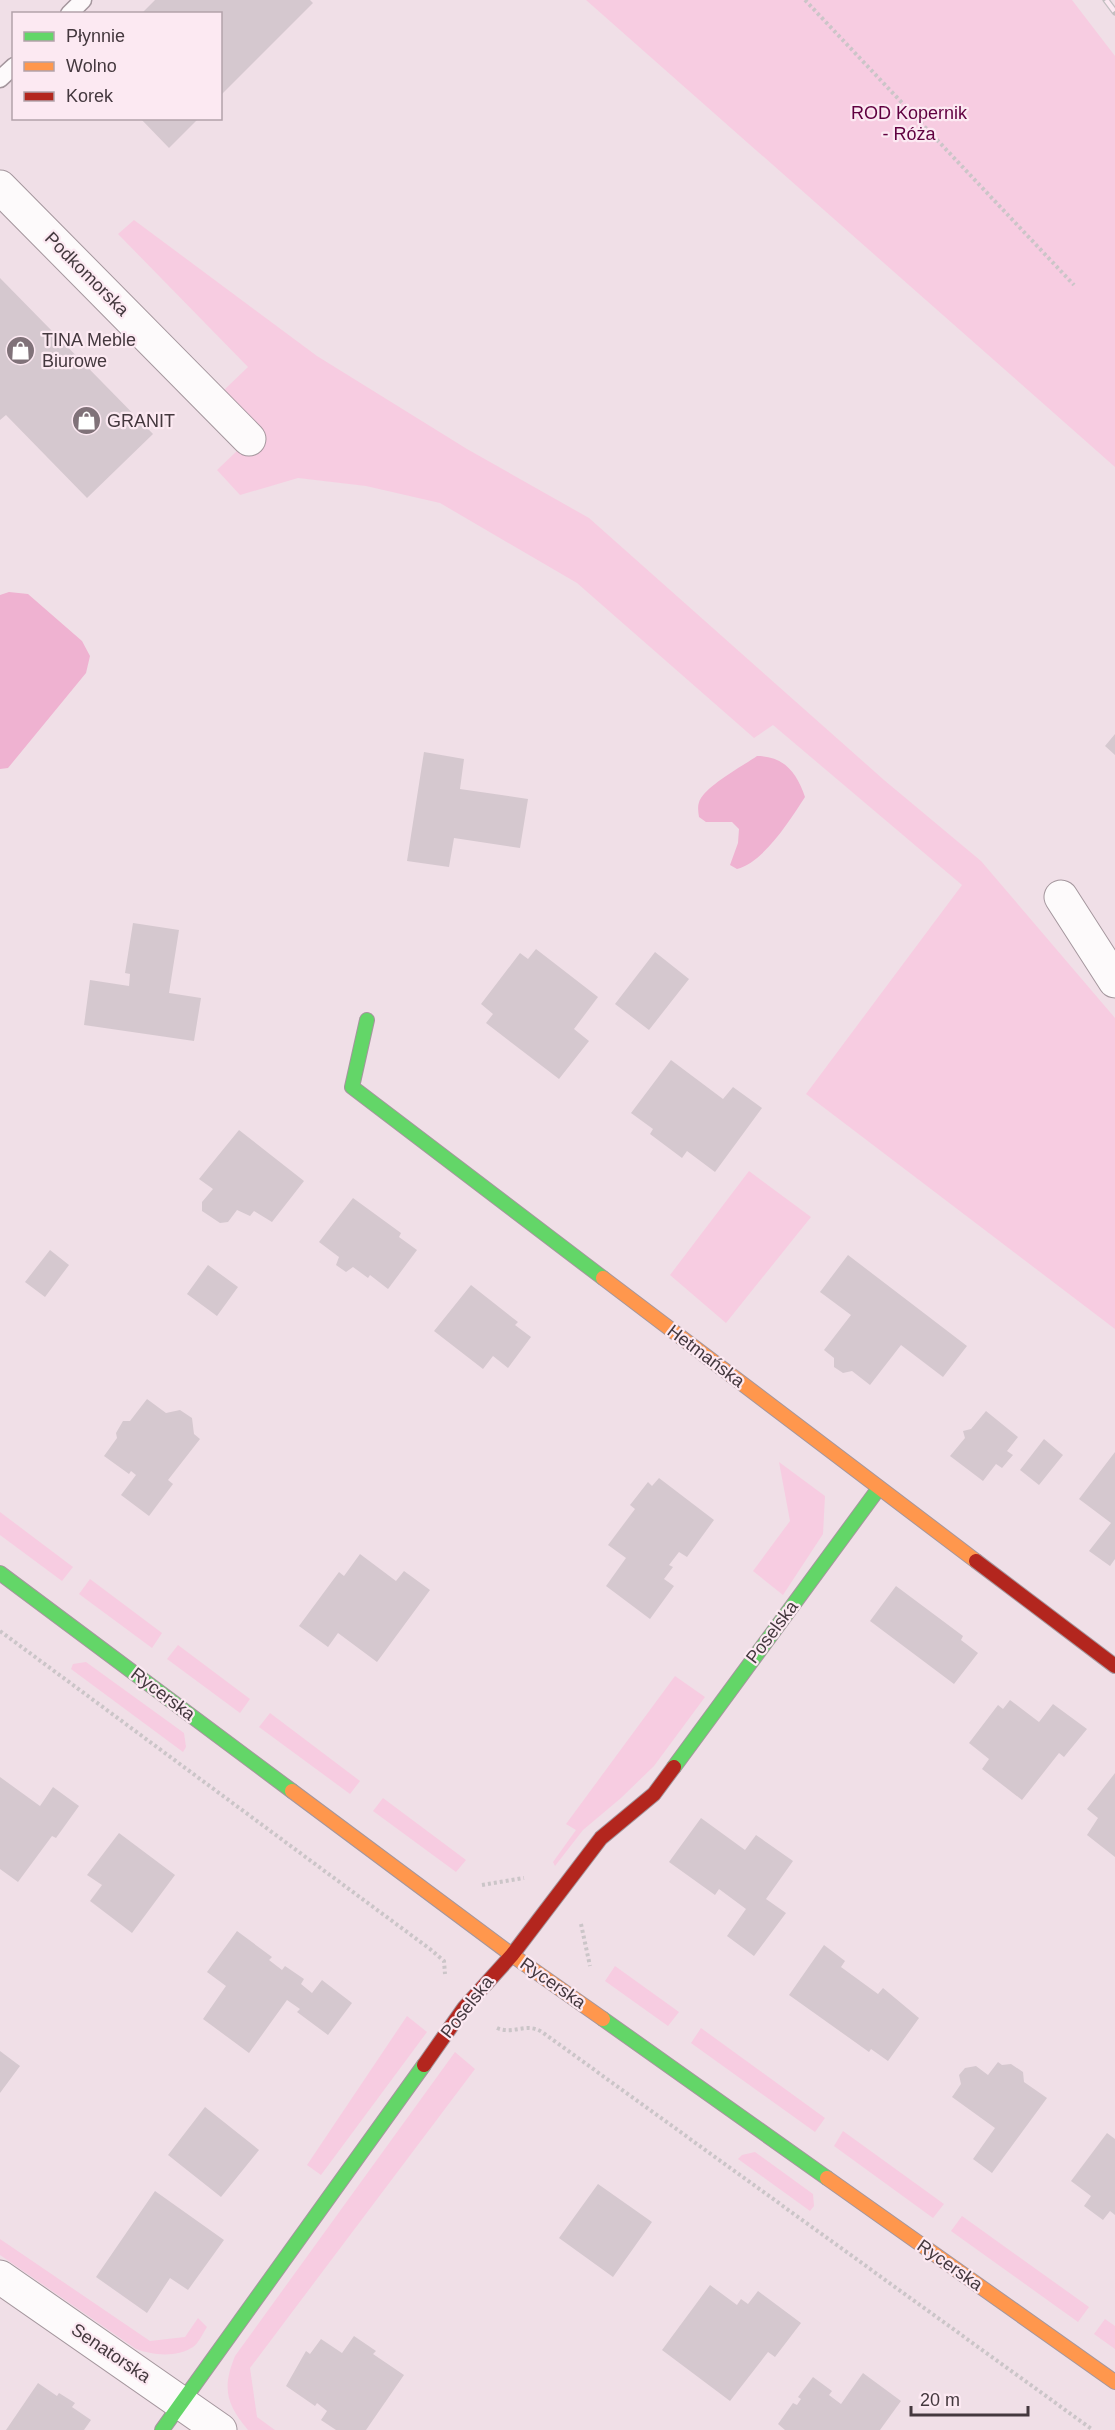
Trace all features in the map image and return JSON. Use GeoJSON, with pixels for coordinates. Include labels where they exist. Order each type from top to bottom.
{"type":"FeatureCollection","features":[{"type":"Feature","properties":{"kind":"street","name":"Podkomorska"},"geometry":{"type":"LineString","coordinates":[[0,187],[249,439]]}},
{"type":"Feature","properties":{"kind":"street"},"geometry":{"type":"LineString","coordinates":[[1061,897],[1115,981]]}},
{"type":"Feature","properties":{"kind":"street","name":"Hetmańska"},"geometry":{"type":"LineString","coordinates":[[367,1020],[352,1087],[1115,1666]]}},
{"type":"Feature","properties":{"kind":"street","name":"Poselska"},"geometry":{"type":"LineString","coordinates":[[162,2430],[464,2008],[512,1955],[602,1838],[654,1794],[879,1488]]}},
{"type":"Feature","properties":{"kind":"street","name":"Rycerska"},"geometry":{"type":"LineString","coordinates":[[0,1573],[512,1955],[1115,2382]]}},
{"type":"Feature","properties":{"kind":"street","name":"Senatorska"},"geometry":{"type":"LineString","coordinates":[[0,2277],[220,2430]]}},
{"type":"Feature","properties":{"kind":"lane"},"geometry":{"type":"LineString","coordinates":[[71,12],[83,0]]}},
{"type":"Feature","properties":{"kind":"lane"},"geometry":{"type":"LineString","coordinates":[[0,79],[12,68]]}},
{"type":"Feature","properties":{"kind":"path"},"geometry":{"type":"LineString","coordinates":[[805,0],[1074,285]]}},
{"type":"Feature","properties":{"kind":"path"},"geometry":{"type":"LineString","coordinates":[[0,1631],[430,1949],[444,1961],[446,1989],[464,2008],[504,2031],[533,2027],[542,2032],[1093,2430]]}},
{"type":"Feature","properties":{"kind":"green space","name":"ROD Kopernik - Róża"},"geometry":{"type":"Polygon","coordinates":[[[586,0],[1072,0],[1115,56],[1115,467],[586,0]]]}},
{"type":"Feature","properties":{"kind":"green space"},"geometry":{"type":"Polygon","coordinates":[[[134,220],[317,356],[467,449],[589,518],[884,780],[981,861],[1115,1018],[1115,1329],[806,1094],[962,885],[773,725],[754,738],[577,583],[440,503],[366,486],[298,478],[240,495],[217,470],[261,428],[224,390],[248,367],[118,234],[134,220]]]}},
{"type":"Feature","properties":{"kind":"green space"},"geometry":{"type":"Polygon","coordinates":[[[749,1171],[811,1217],[726,1323],[670,1275],[749,1171]]]}},
{"type":"Feature","properties":{"kind":"green space"},"geometry":{"type":"Polygon","coordinates":[[[779,1462],[825,1496],[823,1534],[783,1595],[753,1571],[790,1521],[779,1462]]]}},
{"type":"Feature","properties":{"kind":"green space"},"geometry":{"type":"Polygon","coordinates":[[[0,1512],[73,1567],[62,1581],[0,1535],[0,1512]]]}},
{"type":"Feature","properties":{"kind":"green space"},"geometry":{"type":"Polygon","coordinates":[[[90,1579],[162,1633],[152,1648],[79,1594],[90,1579]]]}},
{"type":"Feature","properties":{"kind":"green space"},"geometry":{"type":"Polygon","coordinates":[[[178,1645],[250,1699],[240,1713],[167,1659],[178,1645]]]}},
{"type":"Feature","properties":{"kind":"green space"},"geometry":{"type":"Polygon","coordinates":[[[86,1662],[184,1733],[186,1747],[183,1752],[71,1669],[73,1664],[86,1662]]]}},
{"type":"Feature","properties":{"kind":"green space"},"geometry":{"type":"Polygon","coordinates":[[[675,1676],[705,1697],[654,1766],[583,1830],[555,1866],[553,1862],[576,1830],[566,1824],[675,1676]]]}},
{"type":"Feature","properties":{"kind":"green space"},"geometry":{"type":"Polygon","coordinates":[[[270,1713],[360,1781],[350,1794],[259,1727],[270,1713]]]}},
{"type":"Feature","properties":{"kind":"green space"},"geometry":{"type":"Polygon","coordinates":[[[383,1798],[466,1860],[456,1872],[373,1811],[383,1798]]]}},
{"type":"Feature","properties":{"kind":"green space"},"geometry":{"type":"Polygon","coordinates":[[[615,1966],[679,2012],[668,2026],[605,1981],[615,1966]]]}},
{"type":"Feature","properties":{"kind":"green space"},"geometry":{"type":"Polygon","coordinates":[[[407,2016],[427,2032],[321,2175],[307,2165],[407,2016]]]}},
{"type":"Feature","properties":{"kind":"green space"},"geometry":{"type":"Polygon","coordinates":[[[701,2028],[825,2118],[815,2132],[691,2043],[701,2028]]]}},
{"type":"Feature","properties":{"kind":"green space"},"geometry":{"type":"Polygon","coordinates":[[[455,2052],[475,2069],[250,2368],[257,2417],[275,2430],[248,2430],[235,2412],[228,2395],[228,2377],[235,2356],[455,2052]]]}},
{"type":"Feature","properties":{"kind":"green space"},"geometry":{"type":"Polygon","coordinates":[[[843,2131],[944,2204],[933,2218],[834,2146],[843,2131]]]}},
{"type":"Feature","properties":{"kind":"green space"},"geometry":{"type":"Polygon","coordinates":[[[755,2152],[813,2194],[814,2206],[810,2211],[738,2159],[742,2155],[755,2152]]]}},
{"type":"Feature","properties":{"kind":"green space"},"geometry":{"type":"Polygon","coordinates":[[[962,2216],[1089,2307],[1078,2322],[951,2231],[962,2216]]]}},
{"type":"Feature","properties":{"kind":"green space"},"geometry":{"type":"Polygon","coordinates":[[[0,2239],[150,2341],[185,2337],[198,2318],[207,2327],[195,2346],[179,2353],[157,2354],[136,2349],[0,2255],[0,2239]]]}},
{"type":"Feature","properties":{"kind":"green space"},"geometry":{"type":"Polygon","coordinates":[[[1105,2319],[1115,2326],[1115,2349],[1094,2334],[1105,2319]]]}},
{"type":"Feature","properties":{"kind":"shaded area"},"geometry":{"type":"Polygon","coordinates":[[[9,592],[28,594],[82,641],[90,656],[86,673],[8,768],[0,769],[0,595],[9,592]]]}},
{"type":"Feature","properties":{"kind":"shaded area"},"geometry":{"type":"Polygon","coordinates":[[[757,756],[775,759],[788,768],[798,780],[805,797],[776,839],[757,858],[737,869],[730,865],[738,843],[739,829],[732,822],[706,822],[699,817],[698,805],[701,798],[712,787],[757,756]]]}},
{"type":"Feature","properties":{"kind":"building"},"geometry":{"type":"Polygon","coordinates":[[[155,0],[310,0],[313,3],[222,94],[222,12],[143,12],[155,0]]]}},
{"type":"Feature","properties":{"kind":"building"},"geometry":{"type":"Polygon","coordinates":[[[142,120],[197,120],[169,148],[142,120]]]}},
{"type":"Feature","properties":{"kind":"building"},"geometry":{"type":"Polygon","coordinates":[[[0,278],[153,434],[87,498],[6,415],[0,420],[0,278]]]}},
{"type":"Feature","properties":{"kind":"building"},"geometry":{"type":"Polygon","coordinates":[[[1115,734],[1115,755],[1105,746],[1115,734]]]}},
{"type":"Feature","properties":{"kind":"building"},"geometry":{"type":"Polygon","coordinates":[[[424,752],[464,759],[460,789],[528,799],[520,848],[454,838],[449,867],[407,861],[424,752]]]}},
{"type":"Feature","properties":{"kind":"building"},"geometry":{"type":"Polygon","coordinates":[[[133,923],[179,930],[169,993],[201,998],[194,1041],[84,1025],[90,980],[129,986],[130,974],[125,973],[133,923]]]}},
{"type":"Feature","properties":{"kind":"building"},"geometry":{"type":"Polygon","coordinates":[[[536,949],[598,997],[574,1029],[589,1041],[559,1079],[486,1023],[493,1014],[481,1004],[520,953],[528,959],[536,949]]]}},
{"type":"Feature","properties":{"kind":"building"},"geometry":{"type":"Polygon","coordinates":[[[655,952],[689,979],[649,1030],[615,1004],[655,952]]]}},
{"type":"Feature","properties":{"kind":"building"},"geometry":{"type":"Polygon","coordinates":[[[671,1060],[723,1099],[733,1087],[762,1108],[715,1172],[687,1151],[682,1158],[650,1134],[653,1129],[631,1113],[671,1060]]]}},
{"type":"Feature","properties":{"kind":"building"},"geometry":{"type":"Polygon","coordinates":[[[239,1130],[304,1181],[272,1222],[254,1211],[250,1216],[237,1210],[228,1222],[220,1223],[202,1211],[202,1202],[213,1189],[199,1179],[239,1130]]]}},
{"type":"Feature","properties":{"kind":"building"},"geometry":{"type":"Polygon","coordinates":[[[353,1198],[401,1233],[399,1237],[417,1250],[388,1289],[370,1275],[368,1278],[353,1267],[346,1272],[336,1265],[339,1257],[319,1242],[353,1198]]]}},
{"type":"Feature","properties":{"kind":"building"},"geometry":{"type":"Polygon","coordinates":[[[50,1250],[69,1265],[45,1297],[25,1282],[50,1250]]]}},
{"type":"Feature","properties":{"kind":"building"},"geometry":{"type":"Polygon","coordinates":[[[848,1255],[967,1346],[943,1377],[901,1345],[870,1385],[852,1371],[843,1373],[834,1367],[834,1358],[824,1350],[851,1315],[820,1292],[848,1255]]]}},
{"type":"Feature","properties":{"kind":"building"},"geometry":{"type":"Polygon","coordinates":[[[208,1265],[238,1287],[217,1316],[187,1294],[208,1265]]]}},
{"type":"Feature","properties":{"kind":"building"},"geometry":{"type":"Polygon","coordinates":[[[471,1285],[518,1322],[515,1325],[531,1337],[508,1368],[493,1356],[483,1369],[434,1331],[471,1285]]]}},
{"type":"Feature","properties":{"kind":"building"},"geometry":{"type":"Polygon","coordinates":[[[147,1399],[166,1413],[180,1410],[192,1418],[194,1434],[200,1439],[168,1480],[173,1484],[149,1516],[121,1495],[136,1475],[131,1471],[129,1474],[104,1456],[117,1438],[116,1433],[123,1421],[130,1421],[147,1399]]]}},
{"type":"Feature","properties":{"kind":"building"},"geometry":{"type":"Polygon","coordinates":[[[986,1411],[1018,1437],[1007,1451],[1013,1455],[1002,1468],[996,1464],[983,1481],[950,1456],[965,1438],[963,1431],[971,1429],[986,1411]]]}},
{"type":"Feature","properties":{"kind":"building"},"geometry":{"type":"Polygon","coordinates":[[[1044,1439],[1063,1455],[1039,1485],[1020,1470],[1044,1439]]]}},
{"type":"Feature","properties":{"kind":"building"},"geometry":{"type":"Polygon","coordinates":[[[1115,1452],[1115,1559],[1110,1566],[1089,1551],[1111,1523],[1079,1499],[1115,1452]]]}},
{"type":"Feature","properties":{"kind":"building"},"geometry":{"type":"Polygon","coordinates":[[[659,1478],[714,1520],[687,1557],[679,1552],[669,1565],[673,1567],[664,1579],[674,1586],[650,1619],[606,1586],[626,1558],[608,1545],[635,1509],[630,1505],[648,1482],[652,1486],[659,1478]]]}},
{"type":"Feature","properties":{"kind":"building"},"geometry":{"type":"Polygon","coordinates":[[[360,1554],[396,1581],[404,1571],[430,1590],[377,1662],[338,1633],[328,1647],[299,1626],[339,1572],[344,1576],[360,1554]]]}},
{"type":"Feature","properties":{"kind":"building"},"geometry":{"type":"Polygon","coordinates":[[[896,1586],[963,1636],[961,1640],[978,1653],[954,1684],[870,1621],[896,1586]]]}},
{"type":"Feature","properties":{"kind":"building"},"geometry":{"type":"Polygon","coordinates":[[[1010,1700],[1039,1722],[1053,1704],[1087,1729],[1064,1757],[1059,1753],[1022,1800],[982,1769],[989,1759],[969,1743],[998,1705],[1003,1709],[1010,1700]]]}},
{"type":"Feature","properties":{"kind":"building"},"geometry":{"type":"Polygon","coordinates":[[[1115,1773],[1115,1857],[1087,1835],[1098,1818],[1087,1809],[1115,1773]]]}},
{"type":"Feature","properties":{"kind":"building"},"geometry":{"type":"Polygon","coordinates":[[[0,1777],[40,1806],[53,1787],[79,1806],[56,1838],[52,1836],[18,1882],[0,1869],[0,1777]]]}},
{"type":"Feature","properties":{"kind":"building"},"geometry":{"type":"Polygon","coordinates":[[[701,1818],[745,1850],[756,1835],[793,1861],[766,1899],[786,1913],[754,1956],[727,1936],[746,1909],[719,1889],[715,1895],[669,1862],[701,1818]]]}},
{"type":"Feature","properties":{"kind":"building"},"geometry":{"type":"Polygon","coordinates":[[[119,1833],[175,1875],[132,1933],[90,1901],[102,1885],[87,1875],[119,1833]]]}},
{"type":"Feature","properties":{"kind":"building"},"geometry":{"type":"Polygon","coordinates":[[[237,1931],[272,1957],[269,1960],[282,1970],[285,1966],[304,1979],[301,1984],[312,1993],[322,1980],[352,2003],[328,2035],[297,2012],[300,2009],[287,2000],[249,2053],[203,2019],[226,1986],[207,1972],[237,1931]]]}},
{"type":"Feature","properties":{"kind":"building"},"geometry":{"type":"Polygon","coordinates":[[[824,1945],[845,1961],[841,1967],[878,1994],[883,1988],[919,2018],[888,2061],[871,2049],[869,2052],[789,1995],[824,1945]]]}},
{"type":"Feature","properties":{"kind":"building"},"geometry":{"type":"Polygon","coordinates":[[[0,2051],[20,2066],[0,2093],[0,2051]]]}},
{"type":"Feature","properties":{"kind":"building"},"geometry":{"type":"Polygon","coordinates":[[[998,2062],[1002,2065],[1011,2064],[1023,2072],[1024,2082],[1047,2098],[992,2173],[973,2159],[995,2128],[952,2097],[961,2084],[959,2075],[965,2068],[976,2066],[988,2075],[998,2062]]]}},
{"type":"Feature","properties":{"kind":"building"},"geometry":{"type":"Polygon","coordinates":[[[205,2107],[259,2150],[221,2197],[168,2155],[205,2107]]]}},
{"type":"Feature","properties":{"kind":"building"},"geometry":{"type":"Polygon","coordinates":[[[1107,2133],[1115,2139],[1115,2215],[1110,2211],[1103,2220],[1084,2206],[1091,2196],[1071,2181],[1107,2133]]]}},
{"type":"Feature","properties":{"kind":"building"},"geometry":{"type":"Polygon","coordinates":[[[598,2184],[652,2222],[613,2277],[559,2238],[598,2184]]]}},
{"type":"Feature","properties":{"kind":"building"},"geometry":{"type":"Polygon","coordinates":[[[155,2191],[224,2240],[188,2290],[170,2278],[147,2313],[96,2277],[155,2191]]]}},
{"type":"Feature","properties":{"kind":"building"},"geometry":{"type":"Polygon","coordinates":[[[710,2285],[737,2305],[741,2299],[748,2304],[758,2291],[801,2323],[775,2357],[768,2352],[730,2401],[662,2350],[710,2285]]]}},
{"type":"Feature","properties":{"kind":"building"},"geometry":{"type":"Polygon","coordinates":[[[354,2336],[376,2351],[373,2354],[404,2375],[366,2430],[336,2430],[321,2420],[327,2411],[317,2403],[315,2406],[286,2386],[306,2351],[310,2354],[321,2339],[342,2353],[354,2336]]]}},
{"type":"Feature","properties":{"kind":"building"},"geometry":{"type":"Polygon","coordinates":[[[863,2373],[901,2401],[880,2430],[785,2430],[778,2424],[793,2403],[797,2405],[801,2399],[798,2397],[813,2377],[832,2391],[829,2395],[841,2404],[863,2373]]]}},
{"type":"Feature","properties":{"kind":"building"},"geometry":{"type":"Polygon","coordinates":[[[38,2383],[57,2396],[59,2393],[75,2403],[72,2407],[91,2420],[84,2430],[6,2430],[38,2383]]]}},
{"type":"Feature","properties":{"kind":"railway"},"geometry":{"type":"LineString","coordinates":[[1106,0],[1115,12]]}},
{"type":"Feature","properties":{"kind":"traffic: fast"},"geometry":{"type":"LineString","coordinates":[[367,1020],[352,1087],[603,1278]]}},
{"type":"Feature","properties":{"kind":"traffic: fast"},"geometry":{"type":"LineString","coordinates":[[674,1767],[879,1488]]}},
{"type":"Feature","properties":{"kind":"traffic: fast"},"geometry":{"type":"LineString","coordinates":[[0,1573],[292,1791]]}},
{"type":"Feature","properties":{"kind":"traffic: fast"},"geometry":{"type":"LineString","coordinates":[[603,2019],[827,2178]]}},
{"type":"Feature","properties":{"kind":"traffic: fast"},"geometry":{"type":"LineString","coordinates":[[162,2430],[424,2065]]}},
{"type":"Feature","properties":{"kind":"traffic: slow"},"geometry":{"type":"LineString","coordinates":[[603,1278],[976,1561]]}},
{"type":"Feature","properties":{"kind":"traffic: slow"},"geometry":{"type":"LineString","coordinates":[[292,1791],[512,1955],[603,2019]]}},
{"type":"Feature","properties":{"kind":"traffic: slow"},"geometry":{"type":"LineString","coordinates":[[827,2178],[1115,2382]]}},
{"type":"Feature","properties":{"kind":"traffic: jam"},"geometry":{"type":"LineString","coordinates":[[976,1561],[1115,1666]]}},
{"type":"Feature","properties":{"kind":"traffic: jam"},"geometry":{"type":"LineString","coordinates":[[424,2065],[464,2008],[512,1955],[601,1838],[654,1794],[674,1767]]}},
{"type":"Feature","properties":{"kind":"place","name":"TINA Meble Biurowe"},"geometry":{"type":"Point","coordinates":[21,350]}},
{"type":"Feature","properties":{"kind":"place","name":"GRANIT"},"geometry":{"type":"Point","coordinates":[86,421]}}]}
